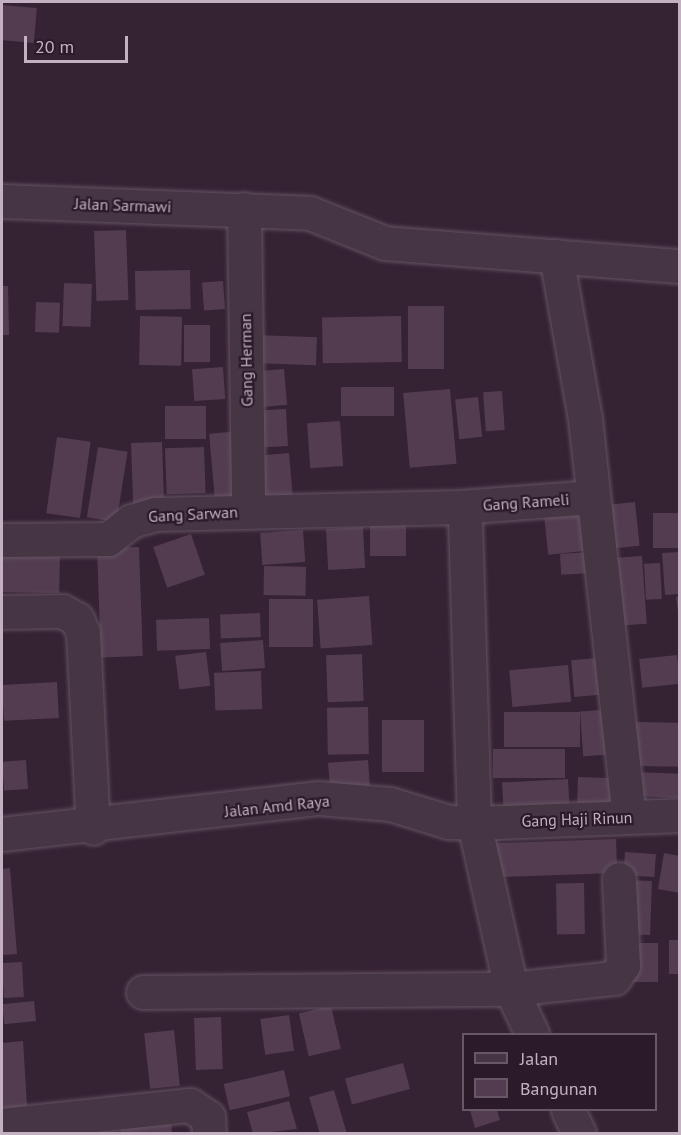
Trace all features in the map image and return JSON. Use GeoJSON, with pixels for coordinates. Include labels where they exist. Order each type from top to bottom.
{"type":"FeatureCollection","features":[{"type":"Feature","properties":{"kind":"street","name":"Jalan Sarmawi"},"geometry":{"type":"LineString","coordinates":[[2,201],[310,213],[385,243],[680,266]]}},
{"type":"Feature","properties":{"kind":"street","name":"Gang Herman"},"geometry":{"type":"LineString","coordinates":[[244,209],[248,511]]}},
{"type":"Feature","properties":{"kind":"street"},"geometry":{"type":"LineString","coordinates":[[556,256],[593,497],[628,817]]}},
{"type":"Feature","properties":{"kind":"street","name":"Gang Rameli"},"geometry":{"type":"LineString","coordinates":[[248,511],[459,507],[593,497]]}},
{"type":"Feature","properties":{"kind":"street"},"geometry":{"type":"LineString","coordinates":[[459,507],[465,519],[474,824],[511,989],[531,1033]]}},
{"type":"Feature","properties":{"kind":"street","name":"Gang Sarwan"},"geometry":{"type":"LineString","coordinates":[[2,540],[108,539],[137,518],[248,511]]}},
{"type":"Feature","properties":{"kind":"street"},"geometry":{"type":"LineString","coordinates":[[2,612],[62,611],[80,626],[93,828]]}},
{"type":"Feature","properties":{"kind":"street","name":"Jalan Amd Raya"},"geometry":{"type":"LineString","coordinates":[[2,834],[93,828],[319,798],[390,804],[449,822],[474,824]]}},
{"type":"Feature","properties":{"kind":"street","name":"Gang Haji Rinun"},"geometry":{"type":"LineString","coordinates":[[474,824],[680,815]]}},
{"type":"Feature","properties":{"kind":"street"},"geometry":{"type":"LineString","coordinates":[[143,992],[511,989],[620,974],[619,879]]}},
{"type":"Feature","properties":{"kind":"street"},"geometry":{"type":"LineString","coordinates":[[2,1125],[190,1105],[208,1117],[209,1134]]}},
{"type":"Feature","properties":{"kind":"street"},"geometry":{"type":"LineString","coordinates":[[568,1111],[579,1134]]}},
{"type":"Feature","properties":{"kind":"building"},"geometry":{"type":"Polygon","coordinates":[[[2,5],[37,8],[34,43],[2,40],[2,5]]]}},
{"type":"Feature","properties":{"kind":"building"},"geometry":{"type":"Polygon","coordinates":[[[126,230],[128,300],[96,301],[94,231],[126,230]]]}},
{"type":"Feature","properties":{"kind":"building"},"geometry":{"type":"Polygon","coordinates":[[[190,270],[191,309],[136,310],[135,271],[190,270]]]}},
{"type":"Feature","properties":{"kind":"building"},"geometry":{"type":"Polygon","coordinates":[[[223,281],[225,309],[204,310],[202,282],[223,281]]]}},
{"type":"Feature","properties":{"kind":"building"},"geometry":{"type":"Polygon","coordinates":[[[64,283],[92,284],[90,327],[62,326],[64,283]]]}},
{"type":"Feature","properties":{"kind":"building"},"geometry":{"type":"Polygon","coordinates":[[[2,286],[8,286],[9,335],[2,335],[2,286]]]}},
{"type":"Feature","properties":{"kind":"building"},"geometry":{"type":"Polygon","coordinates":[[[36,302],[60,303],[59,333],[35,332],[36,302]]]}},
{"type":"Feature","properties":{"kind":"building"},"geometry":{"type":"Polygon","coordinates":[[[408,306],[444,306],[444,369],[408,369],[408,306]]]}},
{"type":"Feature","properties":{"kind":"building"},"geometry":{"type":"Polygon","coordinates":[[[140,316],[182,317],[181,366],[139,365],[140,316]]]}},
{"type":"Feature","properties":{"kind":"building"},"geometry":{"type":"Polygon","coordinates":[[[401,316],[402,362],[323,363],[322,317],[401,316]]]}},
{"type":"Feature","properties":{"kind":"building"},"geometry":{"type":"Polygon","coordinates":[[[184,325],[210,325],[210,362],[184,362],[184,325]]]}},
{"type":"Feature","properties":{"kind":"building"},"geometry":{"type":"Polygon","coordinates":[[[255,335],[317,337],[316,365],[254,363],[255,335]]]}},
{"type":"Feature","properties":{"kind":"building"},"geometry":{"type":"Polygon","coordinates":[[[223,367],[225,399],[194,401],[192,369],[223,367]]]}},
{"type":"Feature","properties":{"kind":"building"},"geometry":{"type":"Polygon","coordinates":[[[284,369],[287,405],[255,408],[252,372],[284,369]]]}},
{"type":"Feature","properties":{"kind":"building"},"geometry":{"type":"Polygon","coordinates":[[[341,387],[394,387],[394,416],[341,416],[341,387]]]}},
{"type":"Feature","properties":{"kind":"building"},"geometry":{"type":"Polygon","coordinates":[[[450,389],[457,464],[410,468],[403,393],[450,389]]]}},
{"type":"Feature","properties":{"kind":"building"},"geometry":{"type":"Polygon","coordinates":[[[502,391],[505,430],[486,431],[483,392],[502,391]]]}},
{"type":"Feature","properties":{"kind":"building"},"geometry":{"type":"Polygon","coordinates":[[[478,397],[482,437],[459,439],[455,399],[478,397]]]}},
{"type":"Feature","properties":{"kind":"building"},"geometry":{"type":"Polygon","coordinates":[[[165,406],[206,406],[206,439],[165,439],[165,406]]]}},
{"type":"Feature","properties":{"kind":"building"},"geometry":{"type":"Polygon","coordinates":[[[286,409],[288,446],[255,448],[253,411],[286,409]]]}},
{"type":"Feature","properties":{"kind":"building"},"geometry":{"type":"Polygon","coordinates":[[[340,421],[343,466],[310,468],[307,423],[340,421]]]}},
{"type":"Feature","properties":{"kind":"building"},"geometry":{"type":"Polygon","coordinates":[[[240,431],[246,497],[215,499],[209,434],[240,431]]]}},
{"type":"Feature","properties":{"kind":"building"},"geometry":{"type":"Polygon","coordinates":[[[57,437],[91,442],[80,518],[46,513],[57,437]]]}},
{"type":"Feature","properties":{"kind":"building"},"geometry":{"type":"Polygon","coordinates":[[[162,442],[164,505],[133,506],[131,443],[162,442]]]}},
{"type":"Feature","properties":{"kind":"building"},"geometry":{"type":"Polygon","coordinates":[[[98,447],[128,452],[117,522],[87,517],[98,447]]]}},
{"type":"Feature","properties":{"kind":"building"},"geometry":{"type":"Polygon","coordinates":[[[204,447],[206,493],[167,494],[165,448],[204,447]]]}},
{"type":"Feature","properties":{"kind":"building"},"geometry":{"type":"Polygon","coordinates":[[[289,453],[293,495],[258,498],[254,456],[289,453]]]}},
{"type":"Feature","properties":{"kind":"building"},"geometry":{"type":"Polygon","coordinates":[[[635,502],[640,546],[608,549],[603,505],[635,502]]]}},
{"type":"Feature","properties":{"kind":"building"},"geometry":{"type":"Polygon","coordinates":[[[581,503],[586,551],[548,555],[543,507],[581,503]]]}},
{"type":"Feature","properties":{"kind":"building"},"geometry":{"type":"Polygon","coordinates":[[[653,513],[680,513],[680,548],[653,548],[653,513]]]}},
{"type":"Feature","properties":{"kind":"building"},"geometry":{"type":"Polygon","coordinates":[[[370,525],[406,525],[406,556],[370,556],[370,525]]]}},
{"type":"Feature","properties":{"kind":"building"},"geometry":{"type":"Polygon","coordinates":[[[363,527],[365,568],[328,570],[326,529],[363,527]]]}},
{"type":"Feature","properties":{"kind":"building"},"geometry":{"type":"Polygon","coordinates":[[[303,530],[305,562],[262,565],[260,533],[303,530]]]}},
{"type":"Feature","properties":{"kind":"building"},"geometry":{"type":"Polygon","coordinates":[[[191,534],[205,575],[167,588],[153,547],[191,534]]]}},
{"type":"Feature","properties":{"kind":"building"},"geometry":{"type":"Polygon","coordinates":[[[139,547],[143,656],[101,657],[97,548],[139,547]]]}},
{"type":"Feature","properties":{"kind":"building"},"geometry":{"type":"Polygon","coordinates":[[[2,551],[60,552],[59,593],[2,592],[2,551]]]}},
{"type":"Feature","properties":{"kind":"building"},"geometry":{"type":"Polygon","coordinates":[[[593,552],[594,573],[561,575],[560,554],[593,552]]]}},
{"type":"Feature","properties":{"kind":"building"},"geometry":{"type":"Polygon","coordinates":[[[680,552],[680,594],[665,595],[662,553],[680,552]]]}},
{"type":"Feature","properties":{"kind":"building"},"geometry":{"type":"Polygon","coordinates":[[[642,556],[647,624],[608,627],[603,559],[642,556]]]}},
{"type":"Feature","properties":{"kind":"building"},"geometry":{"type":"Polygon","coordinates":[[[660,563],[662,599],[646,600],[644,564],[660,563]]]}},
{"type":"Feature","properties":{"kind":"building"},"geometry":{"type":"Polygon","coordinates":[[[264,566],[306,567],[305,596],[263,595],[264,566]]]}},
{"type":"Feature","properties":{"kind":"building"},"geometry":{"type":"Polygon","coordinates":[[[369,596],[372,645],[321,649],[317,600],[369,596]]]}},
{"type":"Feature","properties":{"kind":"building"},"geometry":{"type":"Polygon","coordinates":[[[680,596],[680,612],[678,612],[676,597],[680,596]]]}},
{"type":"Feature","properties":{"kind":"building"},"geometry":{"type":"Polygon","coordinates":[[[269,599],[313,599],[313,647],[269,647],[269,599]]]}},
{"type":"Feature","properties":{"kind":"building"},"geometry":{"type":"Polygon","coordinates":[[[260,613],[261,637],[221,638],[220,614],[260,613]]]}},
{"type":"Feature","properties":{"kind":"building"},"geometry":{"type":"Polygon","coordinates":[[[209,618],[210,649],[157,651],[156,620],[209,618]]]}},
{"type":"Feature","properties":{"kind":"building"},"geometry":{"type":"Polygon","coordinates":[[[263,640],[265,668],[222,671],[220,643],[263,640]]]}},
{"type":"Feature","properties":{"kind":"building"},"geometry":{"type":"Polygon","coordinates":[[[206,652],[210,686],[179,690],[175,656],[206,652]]]}},
{"type":"Feature","properties":{"kind":"building"},"geometry":{"type":"Polygon","coordinates":[[[362,654],[364,701],[328,702],[326,655],[362,654]]]}},
{"type":"Feature","properties":{"kind":"building"},"geometry":{"type":"Polygon","coordinates":[[[677,655],[680,684],[642,688],[639,659],[677,655]]]}},
{"type":"Feature","properties":{"kind":"building"},"geometry":{"type":"Polygon","coordinates":[[[608,657],[611,694],[574,697],[571,660],[608,657]]]}},
{"type":"Feature","properties":{"kind":"building"},"geometry":{"type":"Polygon","coordinates":[[[568,665],[571,702],[512,707],[509,670],[568,665]]]}},
{"type":"Feature","properties":{"kind":"building"},"geometry":{"type":"Polygon","coordinates":[[[261,671],[262,709],[215,711],[214,673],[261,671]]]}},
{"type":"Feature","properties":{"kind":"building"},"geometry":{"type":"Polygon","coordinates":[[[57,682],[59,718],[4,721],[2,685],[57,682]]]}},
{"type":"Feature","properties":{"kind":"building"},"geometry":{"type":"Polygon","coordinates":[[[368,707],[369,754],[328,755],[327,708],[368,707]]]}},
{"type":"Feature","properties":{"kind":"building"},"geometry":{"type":"Polygon","coordinates":[[[615,709],[618,754],[583,756],[580,711],[615,709]]]}},
{"type":"Feature","properties":{"kind":"building"},"geometry":{"type":"Polygon","coordinates":[[[504,712],[580,712],[580,747],[504,747],[504,712]]]}},
{"type":"Feature","properties":{"kind":"building"},"geometry":{"type":"Polygon","coordinates":[[[382,720],[424,720],[424,772],[382,772],[382,720]]]}},
{"type":"Feature","properties":{"kind":"building"},"geometry":{"type":"Polygon","coordinates":[[[636,722],[680,723],[679,767],[635,766],[636,722]]]}},
{"type":"Feature","properties":{"kind":"building"},"geometry":{"type":"Polygon","coordinates":[[[493,749],[565,749],[565,778],[493,778],[493,749]]]}},
{"type":"Feature","properties":{"kind":"building"},"geometry":{"type":"Polygon","coordinates":[[[26,760],[28,789],[4,791],[2,762],[26,760]]]}},
{"type":"Feature","properties":{"kind":"building"},"geometry":{"type":"Polygon","coordinates":[[[368,760],[370,787],[330,790],[328,763],[368,760]]]}},
{"type":"Feature","properties":{"kind":"building"},"geometry":{"type":"Polygon","coordinates":[[[633,772],[680,774],[679,798],[632,796],[633,772]]]}},
{"type":"Feature","properties":{"kind":"building"},"geometry":{"type":"Polygon","coordinates":[[[578,777],[614,778],[613,813],[577,812],[578,777]]]}},
{"type":"Feature","properties":{"kind":"building"},"geometry":{"type":"Polygon","coordinates":[[[568,779],[570,816],[504,819],[502,782],[568,779]]]}},
{"type":"Feature","properties":{"kind":"building"},"geometry":{"type":"Polygon","coordinates":[[[616,839],[617,873],[492,877],[491,843],[616,839]]]}},
{"type":"Feature","properties":{"kind":"building"},"geometry":{"type":"Polygon","coordinates":[[[625,852],[656,854],[654,877],[623,875],[625,852]]]}},
{"type":"Feature","properties":{"kind":"building"},"geometry":{"type":"Polygon","coordinates":[[[664,853],[680,856],[680,893],[658,889],[664,853]]]}},
{"type":"Feature","properties":{"kind":"building"},"geometry":{"type":"Polygon","coordinates":[[[10,868],[17,954],[2,955],[2,869],[10,868]]]}},
{"type":"Feature","properties":{"kind":"building"},"geometry":{"type":"Polygon","coordinates":[[[625,880],[652,881],[650,935],[623,934],[625,880]]]}},
{"type":"Feature","properties":{"kind":"building"},"geometry":{"type":"Polygon","coordinates":[[[556,883],[584,883],[585,934],[557,934],[556,883]]]}},
{"type":"Feature","properties":{"kind":"building"},"geometry":{"type":"Polygon","coordinates":[[[669,940],[680,940],[680,974],[669,974],[669,940]]]}},
{"type":"Feature","properties":{"kind":"building"},"geometry":{"type":"Polygon","coordinates":[[[625,943],[658,943],[658,982],[625,982],[625,943]]]}},
{"type":"Feature","properties":{"kind":"building"},"geometry":{"type":"Polygon","coordinates":[[[22,962],[24,997],[4,998],[2,963],[22,962]]]}},
{"type":"Feature","properties":{"kind":"building"},"geometry":{"type":"Polygon","coordinates":[[[34,1001],[36,1021],[4,1024],[2,1004],[34,1001]]]}},
{"type":"Feature","properties":{"kind":"building"},"geometry":{"type":"Polygon","coordinates":[[[331,1006],[341,1049],[309,1056],[299,1013],[331,1006]]]}},
{"type":"Feature","properties":{"kind":"building"},"geometry":{"type":"Polygon","coordinates":[[[289,1015],[294,1051],[265,1055],[260,1019],[289,1015]]]}},
{"type":"Feature","properties":{"kind":"building"},"geometry":{"type":"Polygon","coordinates":[[[221,1017],[223,1069],[196,1070],[194,1018],[221,1017]]]}},
{"type":"Feature","properties":{"kind":"building"},"geometry":{"type":"Polygon","coordinates":[[[174,1030],[180,1086],[150,1089],[144,1033],[174,1030]]]}},
{"type":"Feature","properties":{"kind":"building"},"geometry":{"type":"Polygon","coordinates":[[[23,1041],[28,1121],[2,1123],[2,1043],[23,1041]]]}},
{"type":"Feature","properties":{"kind":"building"},"geometry":{"type":"Polygon","coordinates":[[[403,1063],[410,1089],[352,1105],[345,1079],[403,1063]]]}},
{"type":"Feature","properties":{"kind":"building"},"geometry":{"type":"Polygon","coordinates":[[[284,1070],[290,1096],[230,1110],[224,1084],[284,1070]]]}},
{"type":"Feature","properties":{"kind":"building"},"geometry":{"type":"Polygon","coordinates":[[[334,1090],[347,1134],[320,1134],[309,1097],[334,1090]]]}},
{"type":"Feature","properties":{"kind":"building"},"geometry":{"type":"Polygon","coordinates":[[[289,1101],[297,1129],[253,1134],[247,1112],[289,1101]]]}},
{"type":"Feature","properties":{"kind":"building"},"geometry":{"type":"Polygon","coordinates":[[[470,1111],[497,1111],[500,1120],[475,1128],[470,1111]]]}},
{"type":"Feature","properties":{"kind":"building"},"geometry":{"type":"Polygon","coordinates":[[[171,1120],[172,1134],[121,1134],[120,1123],[171,1120]]]}}]}
